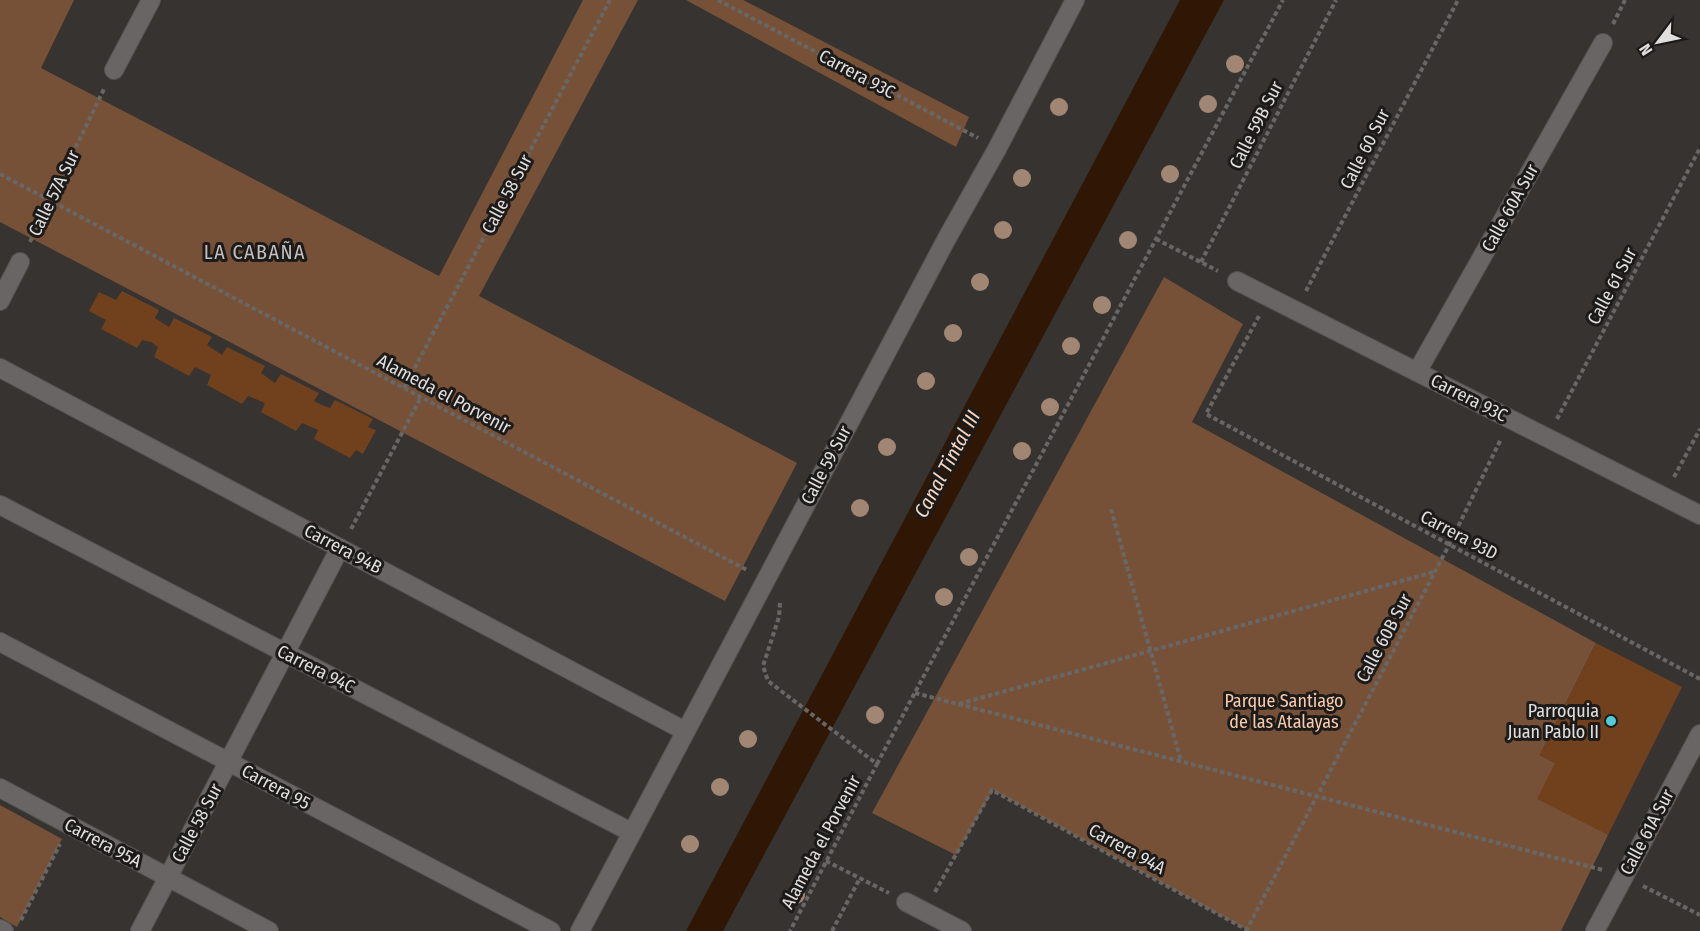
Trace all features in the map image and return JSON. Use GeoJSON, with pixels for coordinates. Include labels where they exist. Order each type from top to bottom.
{"type":"FeatureCollection","features":[{"type":"Feature","properties":{"kind":"street"},"geometry":{"type":"LineString","coordinates":[[110,77],[151,0]]}},
{"type":"Feature","properties":{"kind":"street","name":"Calle 59 Sur"},"geometry":{"type":"LineString","coordinates":[[580,931],[1075,0]]}},
{"type":"Feature","properties":{"kind":"street","name":"Calle 60A Sur"},"geometry":{"type":"LineString","coordinates":[[1418,372],[1604,43]]}},
{"type":"Feature","properties":{"kind":"street"},"geometry":{"type":"LineString","coordinates":[[0,301],[21,262]]}},
{"type":"Feature","properties":{"kind":"street","name":"Carrera 93C"},"geometry":{"type":"LineString","coordinates":[[1237,281],[1700,515]]}},
{"type":"Feature","properties":{"kind":"street","name":"Carrera 94B"},"geometry":{"type":"LineString","coordinates":[[0,368],[685,731]]}},
{"type":"Feature","properties":{"kind":"street","name":"Carrera 94C"},"geometry":{"type":"LineString","coordinates":[[0,505],[631,832]]}},
{"type":"Feature","properties":{"kind":"street","name":"Calle 58 Sur"},"geometry":{"type":"LineString","coordinates":[[140,931],[340,548]]}},
{"type":"Feature","properties":{"kind":"street","name":"Carrera 95"},"geometry":{"type":"LineString","coordinates":[[0,642],[551,931]]}},
{"type":"Feature","properties":{"kind":"street","name":"Calle 61A Sur"},"geometry":{"type":"LineString","coordinates":[[1595,931],[1700,734]]}},
{"type":"Feature","properties":{"kind":"street","name":"Carrera 95A"},"geometry":{"type":"LineString","coordinates":[[0,788],[269,931]]}},
{"type":"Feature","properties":{"kind":"street"},"geometry":{"type":"LineString","coordinates":[[906,902],[962,931]]}},
{"type":"Feature","properties":{"kind":"path","name":"Calle 58 Sur"},"geometry":{"type":"LineString","coordinates":[[404,388],[610,0]]}},
{"type":"Feature","properties":{"kind":"path","name":"Carrera 93C"},"geometry":{"type":"LineString","coordinates":[[718,0],[997,149]]}},
{"type":"Feature","properties":{"kind":"path"},"geometry":{"type":"LineString","coordinates":[[877,764],[1283,0]]}},
{"type":"Feature","properties":{"kind":"path","name":"Calle 59B Sur"},"geometry":{"type":"LineString","coordinates":[[1201,262],[1336,0]]}},
{"type":"Feature","properties":{"kind":"path","name":"Calle 60 Sur"},"geometry":{"type":"LineString","coordinates":[[1296,310],[1458,0]]}},
{"type":"Feature","properties":{"kind":"path","name":"Calle 57A Sur"},"geometry":{"type":"LineString","coordinates":[[21,262],[110,77]]}},
{"type":"Feature","properties":{"kind":"path","name":"Calle 61 Sur"},"geometry":{"type":"LineString","coordinates":[[1547,438],[1700,148]]}},
{"type":"Feature","properties":{"kind":"path","name":"Alameda el Porvenir"},"geometry":{"type":"LineString","coordinates":[[0,174],[743,567],[780,596],[779,617],[763,666],[768,681],[877,764],[790,931]]}},
{"type":"Feature","properties":{"kind":"path"},"geometry":{"type":"LineString","coordinates":[[1156,239],[1237,281]]}},
{"type":"Feature","properties":{"kind":"path","name":"Carrera 93D"},"geometry":{"type":"LineString","coordinates":[[1270,297],[1206,414],[1700,679]]}},
{"type":"Feature","properties":{"kind":"path"},"geometry":{"type":"LineString","coordinates":[[340,548],[421,397]]}},
{"type":"Feature","properties":{"kind":"path","name":"Calle 60B Sur"},"geometry":{"type":"LineString","coordinates":[[1247,931],[1449,544],[1511,419]]}},
{"type":"Feature","properties":{"kind":"path"},"geometry":{"type":"LineString","coordinates":[[1664,497],[1700,429]]}},
{"type":"Feature","properties":{"kind":"path"},"geometry":{"type":"LineString","coordinates":[[1111,509],[1181,761]]}},
{"type":"Feature","properties":{"kind":"path"},"geometry":{"type":"LineString","coordinates":[[958,704],[1434,572]]}},
{"type":"Feature","properties":{"kind":"path"},"geometry":{"type":"LineString","coordinates":[[915,693],[1624,876],[1700,915]]}},
{"type":"Feature","properties":{"kind":"path","name":"Carrera 94A"},"geometry":{"type":"LineString","coordinates":[[924,912],[992,790],[1247,931]]}},
{"type":"Feature","properties":{"kind":"path"},"geometry":{"type":"LineString","coordinates":[[7,929],[69,825]]}},
{"type":"Feature","properties":{"kind":"path"},"geometry":{"type":"LineString","coordinates":[[826,861],[906,902]]}},
{"type":"Feature","properties":{"kind":"path"},"geometry":{"type":"LineString","coordinates":[[832,931],[860,878]]}},
{"type":"Feature","properties":{"kind":"green space"},"geometry":{"type":"Polygon","coordinates":[[[0,0],[74,0],[41,68],[439,276],[583,0],[638,0],[479,296],[797,463],[725,601],[0,222],[0,0]]]}},
{"type":"Feature","properties":{"kind":"green space"},"geometry":{"type":"Polygon","coordinates":[[[686,0],[743,0],[969,117],[956,147],[686,0]]]}},
{"type":"Feature","properties":{"kind":"green space","name":"Parque Santiago de las Atalayas"},"geometry":{"type":"Polygon","coordinates":[[[1164,277],[1243,324],[1192,422],[1596,643],[1540,755],[1555,763],[1608,835],[1561,931],[1249,931],[993,790],[956,855],[872,813],[1164,277]]]}},
{"type":"Feature","properties":{"kind":"green space"},"geometry":{"type":"Polygon","coordinates":[[[0,805],[62,839],[17,927],[0,917],[0,805]]]}},
{"type":"Feature","properties":{"kind":"water","name":"Canal Tintal III"},"geometry":{"type":"Polygon","coordinates":[[[1180,0],[1224,0],[723,931],[686,931],[1180,0]]]}},
{"type":"Feature","properties":{"kind":"building"},"geometry":{"type":"Polygon","coordinates":[[[122,291],[159,310],[155,318],[169,327],[174,318],[212,337],[207,345],[222,355],[227,347],[265,366],[261,373],[275,383],[281,374],[319,393],[314,401],[322,405],[330,408],[335,400],[373,419],[368,427],[376,430],[363,454],[356,450],[350,458],[314,439],[318,430],[302,423],[296,431],[261,412],[265,403],[248,396],[242,404],[207,385],[211,375],[195,367],[189,376],[154,357],[158,347],[151,342],[142,340],[137,348],[101,329],[106,320],[89,311],[99,292],[116,300],[122,291]]]}},
{"type":"Feature","properties":{"kind":"building","name":"Parroquia Juan Pablo II"},"geometry":{"type":"Polygon","coordinates":[[[1596,643],[1682,687],[1608,835],[1537,799],[1555,763],[1540,755],[1596,643]]]}},
{"type":"Feature","properties":{"kind":"place","name":"Parroquia Juan Pablo II"},"geometry":{"type":"Point","coordinates":[1611,721]}},
{"type":"Feature","properties":{"kind":"district","name":"LA CABAÑA"},"geometry":{"type":"Point","coordinates":[255,252]}}]}
